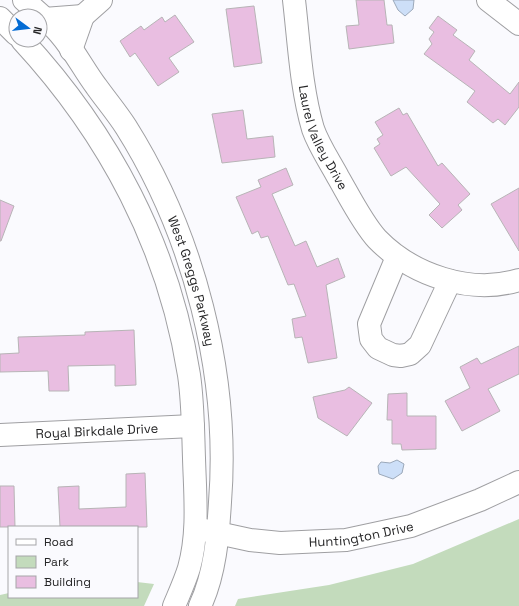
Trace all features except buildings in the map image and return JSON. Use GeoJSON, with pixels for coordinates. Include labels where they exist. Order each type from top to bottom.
{"type":"FeatureCollection","features":[{"type":"Feature","properties":{"kind":"street","name":"West Greggs Parkway"},"geometry":{"type":"LineString","coordinates":[[24,0],[32,8]]}},
{"type":"Feature","properties":{"kind":"street"},"geometry":{"type":"LineString","coordinates":[[71,50],[83,16],[101,0]]}},
{"type":"Feature","properties":{"kind":"street","name":"Laurel Valley Drive"},"geometry":{"type":"LineString","coordinates":[[294,0],[306,99],[314,130],[349,197],[376,238],[397,257],[433,276],[450,281],[480,285],[499,284],[519,280]]}},
{"type":"Feature","properties":{"kind":"street"},"geometry":{"type":"LineString","coordinates":[[488,0],[519,24]]}},
{"type":"Feature","properties":{"kind":"street"},"geometry":{"type":"LineString","coordinates":[[48,19],[83,16]]}},
{"type":"Feature","properties":{"kind":"street"},"geometry":{"type":"LineString","coordinates":[[0,18],[8,26]]}},
{"type":"Feature","properties":{"kind":"street","name":"West Greggs Parkway"},"geometry":{"type":"LineString","coordinates":[[48,23],[60,34],[126,127],[157,185],[184,246],[209,340],[222,438],[218,533],[211,573],[200,606]]}},
{"type":"Feature","properties":{"kind":"street","name":"West Greggs Parkway"},"geometry":{"type":"LineString","coordinates":[[30,48],[53,73],[102,141],[132,196],[156,250],[174,305],[187,367],[193,426],[195,529],[189,567],[174,606]]}},
{"type":"Feature","properties":{"kind":"street"},"geometry":{"type":"LineString","coordinates":[[397,257],[369,324],[371,338],[378,348],[393,355],[402,356],[410,354],[420,345],[450,281]]}},
{"type":"Feature","properties":{"kind":"street","name":"Royal Birkdale Drive"},"geometry":{"type":"LineString","coordinates":[[0,435],[193,426]]}},
{"type":"Feature","properties":{"kind":"street","name":"Huntington Drive"},"geometry":{"type":"LineString","coordinates":[[195,529],[250,540],[280,543],[346,540],[411,526],[480,500],[519,482]]}},
{"type":"Feature","properties":{"kind":"green space"},"geometry":{"type":"Polygon","coordinates":[[[519,519],[519,606],[235,606],[238,599],[329,585],[413,564],[519,519]]]}},
{"type":"Feature","properties":{"kind":"green space"},"geometry":{"type":"Polygon","coordinates":[[[138,582],[154,584],[144,606],[0,606],[0,595],[8,593],[8,598],[138,598],[138,582]]]}},
{"type":"Feature","properties":{"kind":"water"},"geometry":{"type":"Polygon","coordinates":[[[393,0],[414,0],[413,9],[405,16],[398,10],[393,0]]]}},
{"type":"Feature","properties":{"kind":"water"},"geometry":{"type":"Polygon","coordinates":[[[397,460],[404,464],[402,473],[393,479],[379,474],[378,466],[381,462],[390,463],[397,460]]]}}]}
